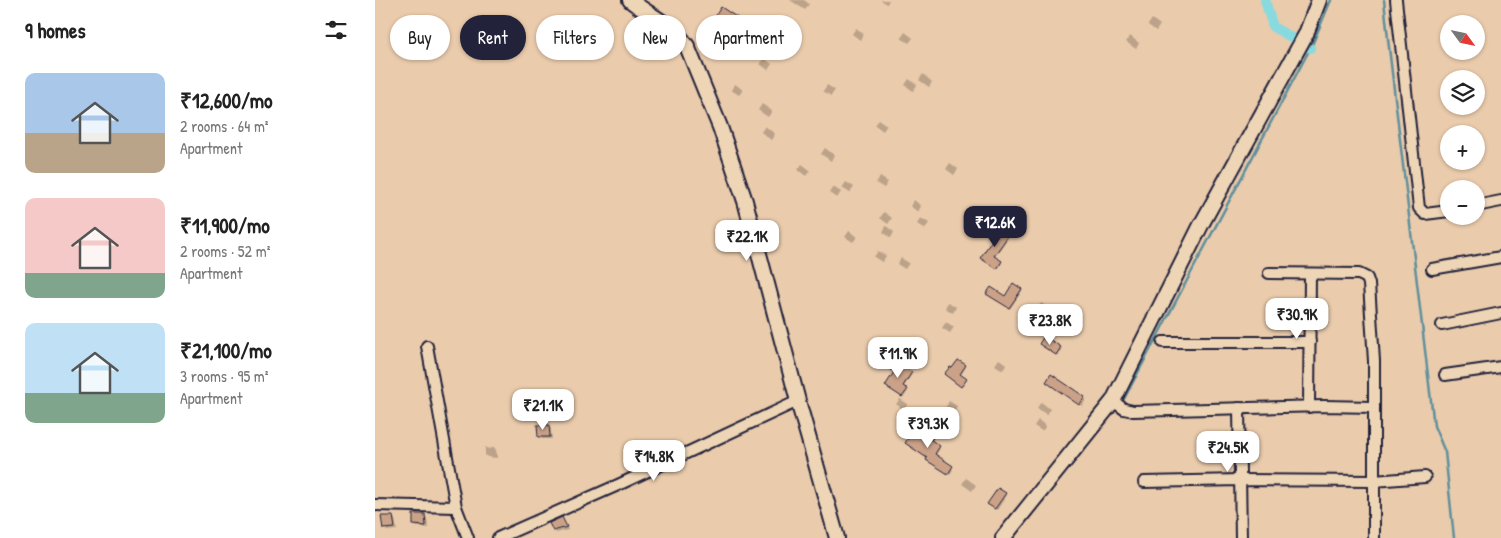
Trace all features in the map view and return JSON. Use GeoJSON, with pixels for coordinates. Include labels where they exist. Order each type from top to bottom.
{"type":"FeatureCollection","features":[{"type":"Feature","properties":{"kind":"main road"},"geometry":{"type":"LineString","coordinates":[[630,0],[671,27],[687,46],[719,128],[743,192],[798,401],[837,538]]}},
{"type":"Feature","properties":{"kind":"main road"},"geometry":{"type":"LineString","coordinates":[[1003,538],[1118,404],[1201,225],[1306,34],[1319,0]]}},
{"type":"Feature","properties":{"kind":"street"},"geometry":{"type":"LineString","coordinates":[[1396,0],[1419,208],[1425,214],[1440,212]]}},
{"type":"Feature","properties":{"kind":"street"},"geometry":{"type":"LineString","coordinates":[[1485,204],[1501,201]]}},
{"type":"Feature","properties":{"kind":"street"},"geometry":{"type":"LineString","coordinates":[[1431,269],[1501,257]]}},
{"type":"Feature","properties":{"kind":"street"},"geometry":{"type":"LineString","coordinates":[[1269,273],[1359,274],[1367,278],[1374,361],[1374,538]]}},
{"type":"Feature","properties":{"kind":"street"},"geometry":{"type":"LineString","coordinates":[[1309,407],[1310,274]]}},
{"type":"Feature","properties":{"kind":"street"},"geometry":{"type":"LineString","coordinates":[[1442,325],[1501,313]]}},
{"type":"Feature","properties":{"kind":"street"},"geometry":{"type":"LineString","coordinates":[[1163,342],[1310,342]]}},
{"type":"Feature","properties":{"kind":"street"},"geometry":{"type":"LineString","coordinates":[[427,346],[457,507],[468,538]]}},
{"type":"Feature","properties":{"kind":"street"},"geometry":{"type":"LineString","coordinates":[[1445,375],[1501,366]]}},
{"type":"Feature","properties":{"kind":"street"},"geometry":{"type":"LineString","coordinates":[[498,538],[618,485],[798,401]]}},
{"type":"Feature","properties":{"kind":"street"},"geometry":{"type":"LineString","coordinates":[[1118,404],[1133,411],[1373,407]]}},
{"type":"Feature","properties":{"kind":"street"},"geometry":{"type":"LineString","coordinates":[[1239,408],[1241,538]]}},
{"type":"Feature","properties":{"kind":"street"},"geometry":{"type":"LineString","coordinates":[[1144,482],[1240,480],[1374,481],[1425,477]]}},
{"type":"Feature","properties":{"kind":"street"},"geometry":{"type":"LineString","coordinates":[[375,505],[457,507]]}},
{"type":"Feature","properties":{"kind":"building"},"geometry":{"type":"Polygon","coordinates":[[[721,7],[733,15],[716,15],[721,7]]]}},
{"type":"Feature","properties":{"kind":"building"},"geometry":{"type":"Polygon","coordinates":[[[1001,227],[1010,233],[994,256],[1002,261],[997,269],[980,258],[1001,227]]]}},
{"type":"Feature","properties":{"kind":"building"},"geometry":{"type":"Polygon","coordinates":[[[1013,283],[1022,289],[1009,308],[986,294],[991,287],[1005,296],[1013,283]]]}},
{"type":"Feature","properties":{"kind":"building"},"geometry":{"type":"Polygon","coordinates":[[[1044,336],[1061,347],[1056,355],[1039,344],[1044,336]]]}},
{"type":"Feature","properties":{"kind":"building"},"geometry":{"type":"Polygon","coordinates":[[[958,360],[966,365],[960,374],[967,379],[961,387],[944,374],[958,360]]]}},
{"type":"Feature","properties":{"kind":"building"},"geometry":{"type":"Polygon","coordinates":[[[894,361],[912,372],[903,386],[908,389],[902,397],[885,386],[894,372],[889,369],[894,361]]]}},
{"type":"Feature","properties":{"kind":"building"},"geometry":{"type":"Polygon","coordinates":[[[1051,374],[1085,397],[1079,405],[1046,382],[1051,374]]]}},
{"type":"Feature","properties":{"kind":"building"},"geometry":{"type":"Polygon","coordinates":[[[537,425],[549,425],[550,437],[538,437],[537,425]]]}},
{"type":"Feature","properties":{"kind":"building"},"geometry":{"type":"Polygon","coordinates":[[[915,427],[933,438],[931,440],[940,446],[935,454],[953,466],[948,474],[926,460],[927,458],[905,443],[915,427]]]}},
{"type":"Feature","properties":{"kind":"building"},"geometry":{"type":"Polygon","coordinates":[[[998,488],[1006,493],[995,509],[987,504],[998,488]]]}},
{"type":"Feature","properties":{"kind":"building"},"geometry":{"type":"Polygon","coordinates":[[[413,514],[425,514],[426,526],[413,525],[413,514]]]}},
{"type":"Feature","properties":{"kind":"building"},"geometry":{"type":"Polygon","coordinates":[[[381,516],[393,516],[395,528],[383,529],[381,516]]]}},
{"type":"Feature","properties":{"kind":"building"},"geometry":{"type":"Polygon","coordinates":[[[562,517],[567,527],[553,531],[549,523],[562,517]]]}},
{"type":"Feature","properties":{"kind":"waterway"},"geometry":{"type":"LineString","coordinates":[[1265,0],[1273,27],[1310,48]]}},
{"type":"Feature","properties":{"kind":"waterway"},"geometry":{"type":"LineString","coordinates":[[1124,399],[1312,45],[1331,0]]}},
{"type":"Feature","properties":{"kind":"waterway"},"geometry":{"type":"LineString","coordinates":[[1384,0],[1434,426],[1445,452],[1454,538]]}}]}
